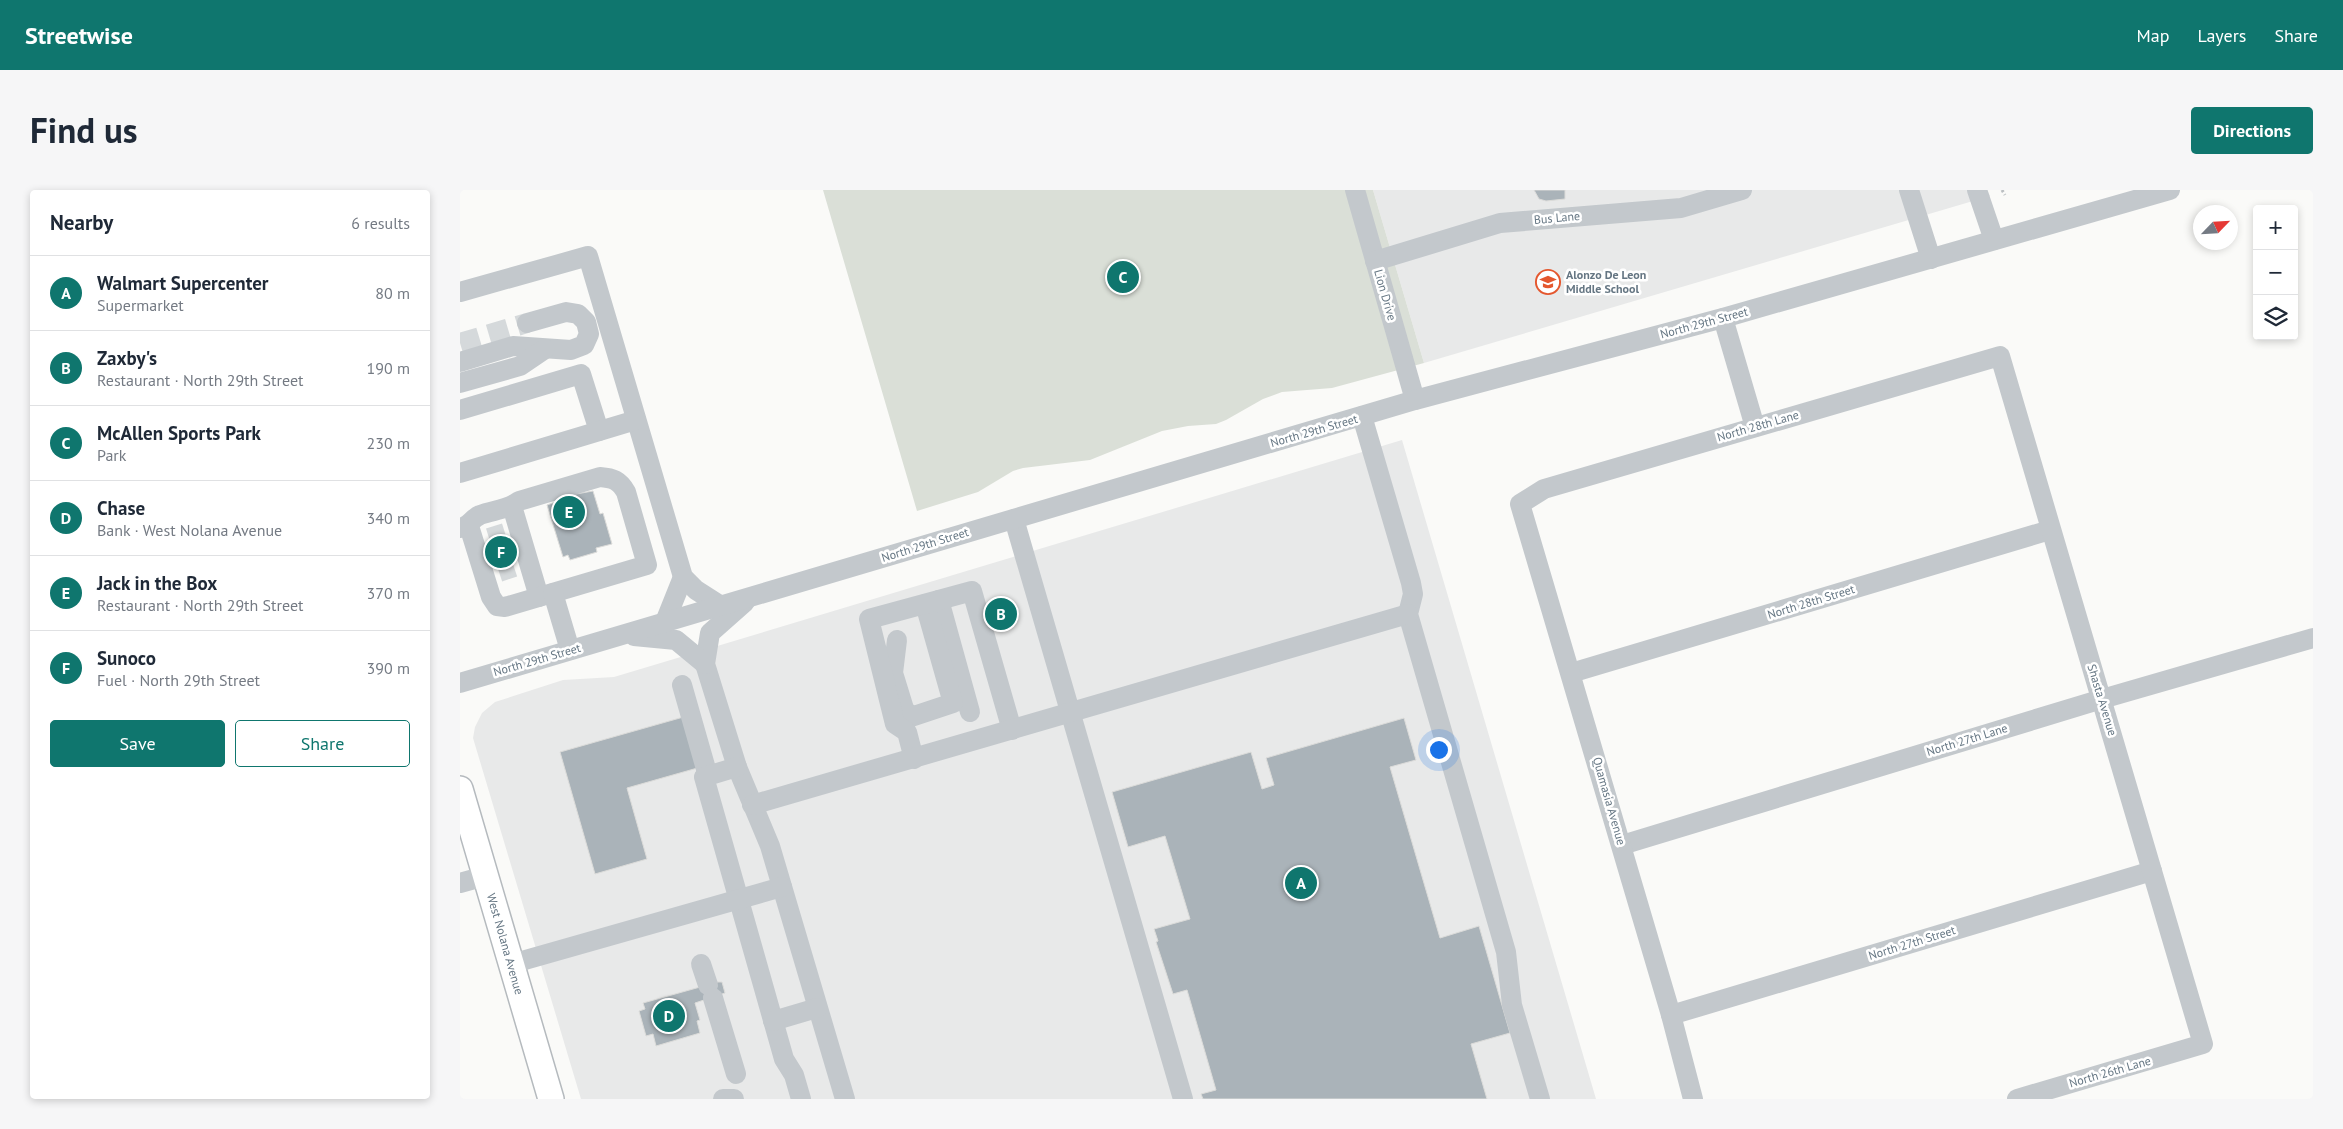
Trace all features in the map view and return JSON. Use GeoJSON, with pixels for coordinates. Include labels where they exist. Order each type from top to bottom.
{"type":"FeatureCollection","features":[{"type":"Feature","properties":{"kind":"main road","name":"West Nolana Avenue"},"geometry":{"type":"LineString","coordinates":[[460,789],[551,1099]]}},
{"type":"Feature","properties":{"kind":"street","name":"Lion Drive"},"geometry":{"type":"LineString","coordinates":[[1355,190],[1415,400]]}},
{"type":"Feature","properties":{"kind":"street","name":"Bus Lane"},"geometry":{"type":"LineString","coordinates":[[1375,261],[1500,224],[1681,208],[1742,190]]}},
{"type":"Feature","properties":{"kind":"street"},"geometry":{"type":"LineString","coordinates":[[1909,190],[1931,258]]}},
{"type":"Feature","properties":{"kind":"street"},"geometry":{"type":"LineString","coordinates":[[1978,190],[1994,240]]}},
{"type":"Feature","properties":{"kind":"street","name":"North 29th Street"},"geometry":{"type":"LineString","coordinates":[[460,683],[1415,400],[1723,318],[2170,190]]}},
{"type":"Feature","properties":{"kind":"street"},"geometry":{"type":"LineString","coordinates":[[460,292],[588,256],[683,577],[696,590],[720,606]]}},
{"type":"Feature","properties":{"kind":"street"},"geometry":{"type":"LineString","coordinates":[[460,362],[513,346],[571,350],[584,345],[588,334],[586,322],[578,314],[566,312],[528,323]]}},
{"type":"Feature","properties":{"kind":"street"},"geometry":{"type":"LineString","coordinates":[[1723,318],[1755,427]]}},
{"type":"Feature","properties":{"kind":"street"},"geometry":{"type":"LineString","coordinates":[[460,372],[545,349]]}},
{"type":"Feature","properties":{"kind":"street"},"geometry":{"type":"LineString","coordinates":[[460,383],[520,366],[545,349]]}},
{"type":"Feature","properties":{"kind":"street","name":"North 28th Lane"},"geometry":{"type":"LineString","coordinates":[[1520,504],[1544,489],[2000,356]]}},
{"type":"Feature","properties":{"kind":"street","name":"Shasta Avenue"},"geometry":{"type":"LineString","coordinates":[[2000,356],[2203,1044]]}},
{"type":"Feature","properties":{"kind":"street"},"geometry":{"type":"LineString","coordinates":[[460,410],[582,374],[599,431]]}},
{"type":"Feature","properties":{"kind":"street"},"geometry":{"type":"LineString","coordinates":[[1362,416],[1412,582],[1413,594],[1408,614],[1506,952],[1512,1006],[1540,1099]]}},
{"type":"Feature","properties":{"kind":"street"},"geometry":{"type":"LineString","coordinates":[[460,473],[636,420]]}},
{"type":"Feature","properties":{"kind":"street"},"geometry":{"type":"LineString","coordinates":[[600,477],[612,478],[622,484],[626,492],[647,565],[505,607],[497,606],[499,549],[519,501],[600,477]]}},
{"type":"Feature","properties":{"kind":"street","name":"Quamasia Avenue"},"geometry":{"type":"LineString","coordinates":[[1520,504],[1622,845],[1693,1099]]}},
{"type":"Feature","properties":{"kind":"street"},"geometry":{"type":"LineString","coordinates":[[1014,519],[1183,1099]]}},
{"type":"Feature","properties":{"kind":"street","name":"North 28th Street"},"geometry":{"type":"LineString","coordinates":[[1571,673],[2050,530]]}},
{"type":"Feature","properties":{"kind":"street"},"geometry":{"type":"LineString","coordinates":[[499,549],[546,595],[570,650]]}},
{"type":"Feature","properties":{"kind":"street"},"geometry":{"type":"LineString","coordinates":[[665,622],[683,577]]}},
{"type":"Feature","properties":{"kind":"street"},"geometry":{"type":"LineString","coordinates":[[914,759],[907,732],[895,724],[869,619],[972,591],[1012,730]]}},
{"type":"Feature","properties":{"kind":"street"},"geometry":{"type":"LineString","coordinates":[[750,597],[710,633],[705,664],[737,767],[770,846],[844,1099]]}},
{"type":"Feature","properties":{"kind":"street"},"geometry":{"type":"LineString","coordinates":[[890,613],[910,691],[916,700],[924,703],[950,695],[932,602]]}},
{"type":"Feature","properties":{"kind":"street"},"geometry":{"type":"LineString","coordinates":[[932,602],[970,712]]}},
{"type":"Feature","properties":{"kind":"street"},"geometry":{"type":"LineString","coordinates":[[752,805],[1408,614]]}},
{"type":"Feature","properties":{"kind":"street"},"geometry":{"type":"LineString","coordinates":[[622,635],[676,640],[705,664]]}},
{"type":"Feature","properties":{"kind":"street","name":"North 27th Lane"},"geometry":{"type":"LineString","coordinates":[[1622,845],[2102,699],[2313,638]]}},
{"type":"Feature","properties":{"kind":"street"},"geometry":{"type":"LineString","coordinates":[[682,685],[708,776]]}},
{"type":"Feature","properties":{"kind":"street"},"geometry":{"type":"LineString","coordinates":[[907,732],[1004,703]]}},
{"type":"Feature","properties":{"kind":"street"},"geometry":{"type":"LineString","coordinates":[[737,767],[704,777],[784,1059],[794,1075],[801,1099]]}},
{"type":"Feature","properties":{"kind":"street","name":"North 27th Street"},"geometry":{"type":"LineString","coordinates":[[1671,1015],[2152,871]]}},
{"type":"Feature","properties":{"kind":"street"},"geometry":{"type":"LineString","coordinates":[[460,883],[485,876]]}},
{"type":"Feature","properties":{"kind":"street"},"geometry":{"type":"LineString","coordinates":[[511,964],[782,887]]}},
{"type":"Feature","properties":{"kind":"street"},"geometry":{"type":"LineString","coordinates":[[702,964],[736,1074]]}},
{"type":"Feature","properties":{"kind":"street"},"geometry":{"type":"LineString","coordinates":[[773,1021],[818,1008]]}},
{"type":"Feature","properties":{"kind":"street","name":"North 26th Lane"},"geometry":{"type":"LineString","coordinates":[[2017,1099],[2203,1044]]}},
{"type":"Feature","properties":{"kind":"street"},"geometry":{"type":"LineString","coordinates":[[723,1099],[734,1099]]}},
{"type":"Feature","properties":{"kind":"path"},"geometry":{"type":"LineString","coordinates":[[2002,190],[2005,196]]}},
{"type":"Feature","properties":{"kind":"shaded area"},"geometry":{"type":"Polygon","coordinates":[[[823,190],[1373,190],[1424,363],[1332,388],[1282,392],[1263,399],[1216,424],[1188,426],[1162,431],[1090,460],[1023,468],[1013,471],[978,492],[917,511],[823,190]]]}},
{"type":"Feature","properties":{"kind":"shaded area","name":"Alonzo De Leon Middle School"},"geometry":{"type":"Polygon","coordinates":[[[1373,190],[1987,190],[1990,196],[1424,363],[1373,190]]]}},
{"type":"Feature","properties":{"kind":"shaded area"},"geometry":{"type":"Polygon","coordinates":[[[1402,440],[1596,1099],[581,1099],[473,738],[475,727],[482,713],[495,702],[563,680],[614,677],[1402,440]]]}},
{"type":"Feature","properties":{"kind":"building"},"geometry":{"type":"Polygon","coordinates":[[[1534,190],[1565,190],[1565,199],[1546,201],[1539,199],[1534,190]]]}},
{"type":"Feature","properties":{"kind":"building"},"geometry":{"type":"Polygon","coordinates":[[[593,491],[600,514],[603,513],[612,544],[596,548],[597,552],[570,560],[568,555],[563,557],[547,505],[565,499],[565,496],[593,491]]]}},
{"type":"Feature","properties":{"kind":"building"},"geometry":{"type":"Polygon","coordinates":[[[687,716],[701,767],[627,788],[647,859],[595,874],[560,752],[687,716]]]}},
{"type":"Feature","properties":{"kind":"building"},"geometry":{"type":"Polygon","coordinates":[[[1404,718],[1416,760],[1390,767],[1440,938],[1479,926],[1510,1033],[1471,1044],[1487,1099],[1203,1099],[1201,1094],[1216,1090],[1187,990],[1173,994],[1156,942],[1158,941],[1154,929],[1190,919],[1165,836],[1128,847],[1112,792],[1251,752],[1262,789],[1274,785],[1266,758],[1404,718]]]}},
{"type":"Feature","properties":{"kind":"building"},"geometry":{"type":"Polygon","coordinates":[[[722,982],[725,993],[695,1003],[700,1020],[697,1021],[700,1033],[656,1046],[653,1034],[646,1036],[639,1011],[645,1009],[643,1003],[722,982]]]}},
{"type":"Feature","properties":{"kind":"tunnel"},"geometry":{"type":"LineString","coordinates":[[460,343],[527,323]]}},
{"type":"Feature","properties":{"kind":"tunnel"},"geometry":{"type":"LineString","coordinates":[[489,538],[505,533]]}},
{"type":"Feature","properties":{"kind":"tunnel"},"geometry":{"type":"LineString","coordinates":[[493,556],[509,551]]}},
{"type":"Feature","properties":{"kind":"tunnel"},"geometry":{"type":"LineString","coordinates":[[499,572],[514,567]]}},
{"type":"Feature","properties":{"kind":"place","name":"McAllen Sports Park"},"geometry":{"type":"Point","coordinates":[1123,277]}},
{"type":"Feature","properties":{"kind":"place","name":"Alonzo De Leon Middle School"},"geometry":{"type":"Point","coordinates":[1548,282]}},
{"type":"Feature","properties":{"kind":"place","name":"Jack in the Box"},"geometry":{"type":"Point","coordinates":[569,512]}},
{"type":"Feature","properties":{"kind":"place","name":"Sunoco"},"geometry":{"type":"Point","coordinates":[501,552]}},
{"type":"Feature","properties":{"kind":"place","name":"Zaxby's"},"geometry":{"type":"Point","coordinates":[1001,614]}},
{"type":"Feature","properties":{"kind":"place","name":"Walmart Supercenter"},"geometry":{"type":"Point","coordinates":[1301,883]}},
{"type":"Feature","properties":{"kind":"place","name":"Chase"},"geometry":{"type":"Point","coordinates":[669,1016]}}]}
